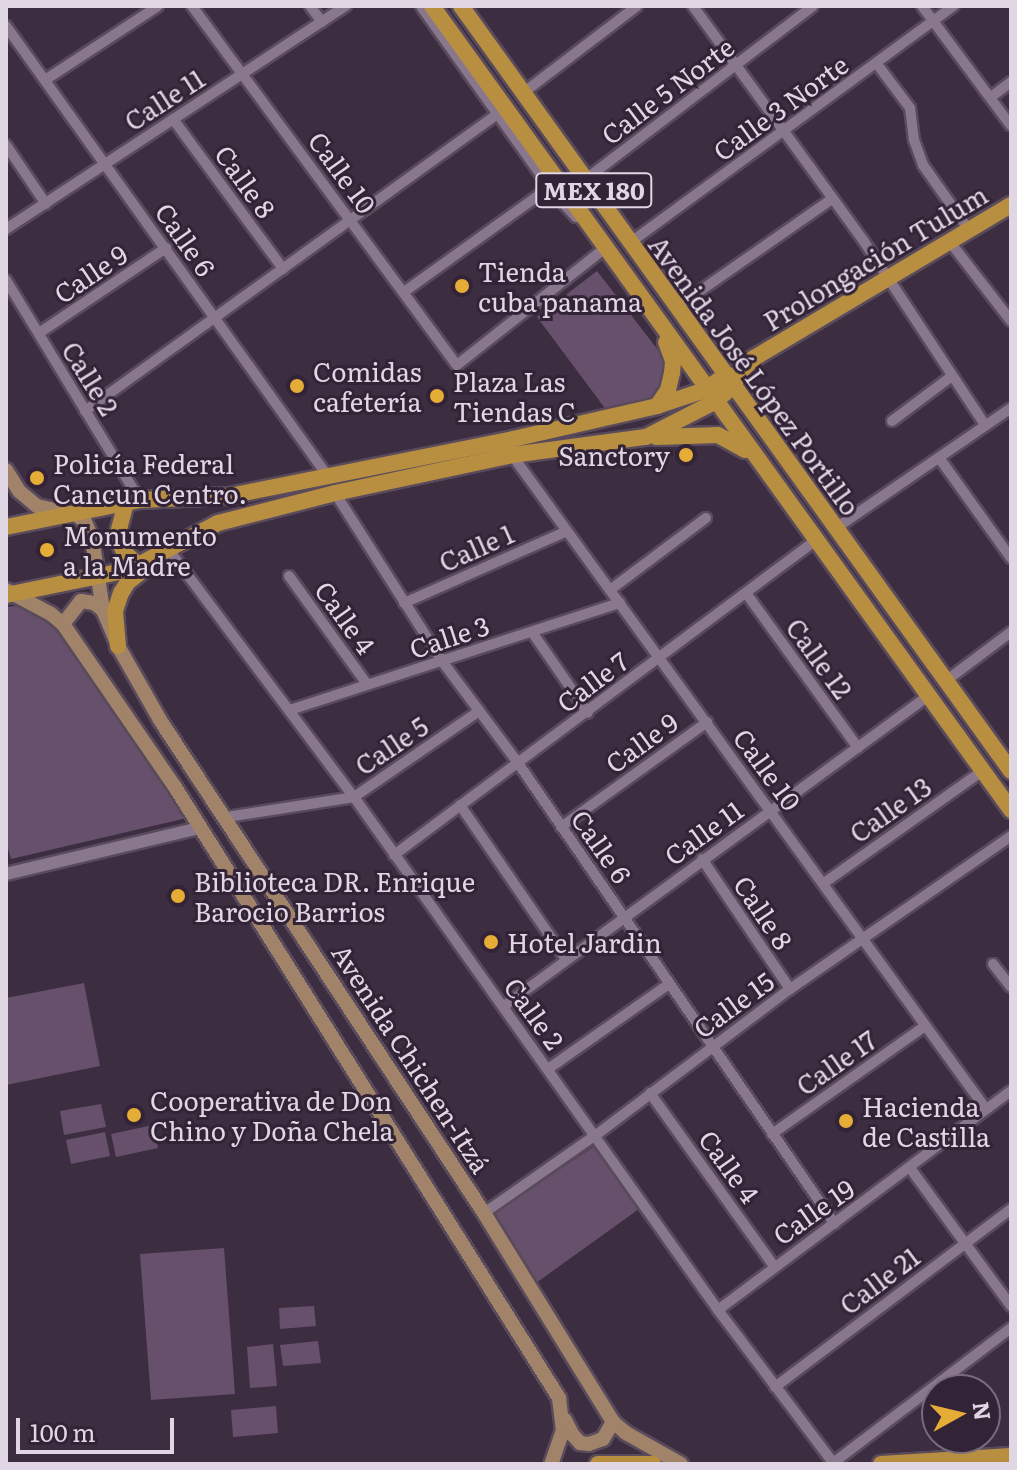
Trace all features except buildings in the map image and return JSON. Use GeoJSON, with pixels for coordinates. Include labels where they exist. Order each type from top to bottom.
{"type":"FeatureCollection","features":[{"type":"Feature","properties":{"kind":"main road","name":"Avenida José López Portillo"},"geometry":{"type":"LineString","coordinates":[[432,6],[752,456],[1011,810]]}},
{"type":"Feature","properties":{"kind":"main road","name":"Avenida José López Portillo"},"geometry":{"type":"LineString","coordinates":[[461,6],[1011,771]]}},
{"type":"Feature","properties":{"kind":"main road","name":"Prolongación Tulum"},"geometry":{"type":"LineString","coordinates":[[710,396],[754,358],[1011,205]]}},
{"type":"Feature","properties":{"kind":"main road"},"geometry":{"type":"LineString","coordinates":[[657,406],[668,390],[673,361],[659,322]]}},
{"type":"Feature","properties":{"kind":"main road"},"geometry":{"type":"LineString","coordinates":[[7,593],[138,565],[218,523],[332,485],[614,416],[710,396]]}},
{"type":"Feature","properties":{"kind":"main road"},"geometry":{"type":"LineString","coordinates":[[646,437],[710,396]]}},
{"type":"Feature","properties":{"kind":"main road"},"geometry":{"type":"LineString","coordinates":[[614,416],[623,429],[621,441]]}},
{"type":"Feature","properties":{"kind":"main road"},"geometry":{"type":"LineString","coordinates":[[6,527],[133,501],[229,496],[332,485],[512,455],[646,437],[718,435],[752,456]]}},
{"type":"Feature","properties":{"kind":"main road"},"geometry":{"type":"LineString","coordinates":[[8,482],[37,506],[68,513]]}},
{"type":"Feature","properties":{"kind":"main road"},"geometry":{"type":"LineString","coordinates":[[133,501],[117,537],[124,552],[138,565]]}},
{"type":"Feature","properties":{"kind":"main road","name":"Avenida Chichen-Itzá"},"geometry":{"type":"LineString","coordinates":[[68,513],[77,515],[89,528],[103,610],[118,646],[160,720],[227,817],[484,1213],[613,1422],[626,1433],[681,1464]]}},
{"type":"Feature","properties":{"kind":"main road"},"geometry":{"type":"LineString","coordinates":[[118,646],[115,611],[121,593],[128,582],[169,550]]}},
{"type":"Feature","properties":{"kind":"main road"},"geometry":{"type":"LineString","coordinates":[[7,593],[51,614],[63,624],[175,787],[559,1398],[572,1434],[580,1443],[599,1442],[613,1422]]}},
{"type":"Feature","properties":{"kind":"main road"},"geometry":{"type":"LineString","coordinates":[[63,624],[72,608],[81,601],[94,603],[103,610]]}},
{"type":"Feature","properties":{"kind":"main road"},"geometry":{"type":"LineString","coordinates":[[175,787],[186,777],[200,779]]}},
{"type":"Feature","properties":{"kind":"main road"},"geometry":{"type":"LineString","coordinates":[[222,865],[238,865],[249,853]]}},
{"type":"Feature","properties":{"kind":"main road"},"geometry":{"type":"LineString","coordinates":[[551,1464],[559,1448],[563,1414]]}},
{"type":"Feature","properties":{"kind":"main road"},"geometry":{"type":"LineString","coordinates":[[881,1464],[1011,1456]]}},
{"type":"Feature","properties":{"kind":"main road"},"geometry":{"type":"LineString","coordinates":[[598,1464],[653,1464]]}},
{"type":"Feature","properties":{"kind":"street"},"geometry":{"type":"LineString","coordinates":[[45,80],[158,6]]}},
{"type":"Feature","properties":{"kind":"street","name":"Calle 10"},"geometry":{"type":"LineString","coordinates":[[192,6],[457,365],[605,248]]}},
{"type":"Feature","properties":{"kind":"street"},"geometry":{"type":"LineString","coordinates":[[310,6],[322,22]]}},
{"type":"Feature","properties":{"kind":"street","name":"Calle 11"},"geometry":{"type":"LineString","coordinates":[[6,229],[346,6]]}},
{"type":"Feature","properties":{"kind":"street","name":"Avenida José López Portillo"},"geometry":{"type":"LineString","coordinates":[[422,6],[550,187],[605,248]]}},
{"type":"Feature","properties":{"kind":"street"},"geometry":{"type":"LineString","coordinates":[[523,93],[637,6]]}},
{"type":"Feature","properties":{"kind":"street"},"geometry":{"type":"LineString","coordinates":[[693,6],[833,198],[985,425]]}},
{"type":"Feature","properties":{"kind":"street","name":"Calle 5 Norte"},"geometry":{"type":"LineString","coordinates":[[586,179],[813,6]]}},
{"type":"Feature","properties":{"kind":"street"},"geometry":{"type":"LineString","coordinates":[[922,6],[1011,126]]}},
{"type":"Feature","properties":{"kind":"street","name":"Calle 3 Norte"},"geometry":{"type":"LineString","coordinates":[[631,242],[954,6]]}},
{"type":"Feature","properties":{"kind":"street","name":"Calle 6"},"geometry":{"type":"LineString","coordinates":[[6,26],[332,485],[442,661],[518,763],[835,1224]]}},
{"type":"Feature","properties":{"kind":"street"},"geometry":{"type":"LineString","coordinates":[[877,64],[910,108],[914,140],[923,165],[969,230]]}},
{"type":"Feature","properties":{"kind":"street"},"geometry":{"type":"LineString","coordinates":[[991,97],[1011,82]]}},
{"type":"Feature","properties":{"kind":"street"},"geometry":{"type":"LineString","coordinates":[[85,411],[499,113]]}},
{"type":"Feature","properties":{"kind":"street","name":"Calle 8"},"geometry":{"type":"LineString","coordinates":[[173,119],[283,269]]}},
{"type":"Feature","properties":{"kind":"street"},"geometry":{"type":"LineString","coordinates":[[6,145],[46,204]]}},
{"type":"Feature","properties":{"kind":"street"},"geometry":{"type":"LineString","coordinates":[[404,292],[550,187]]}},
{"type":"Feature","properties":{"kind":"street"},"geometry":{"type":"LineString","coordinates":[[677,307],[833,198]]}},
{"type":"Feature","properties":{"kind":"street"},"geometry":{"type":"LineString","coordinates":[[950,242],[1011,321]]}},
{"type":"Feature","properties":{"kind":"street","name":"Calle 9"},"geometry":{"type":"LineString","coordinates":[[39,333],[166,248]]}},
{"type":"Feature","properties":{"kind":"street","name":"Calle 2"},"geometry":{"type":"LineString","coordinates":[[6,280],[85,411],[133,501]]}},
{"type":"Feature","properties":{"kind":"street"},"geometry":{"type":"LineString","coordinates":[[892,421],[952,376]]}},
{"type":"Feature","properties":{"kind":"street"},"geometry":{"type":"LineString","coordinates":[[836,528],[1011,408]]}},
{"type":"Feature","properties":{"kind":"street","name":"Calle 10"},"geometry":{"type":"LineString","coordinates":[[512,455],[986,1109]]}},
{"type":"Feature","properties":{"kind":"street"},"geometry":{"type":"LineString","coordinates":[[940,459],[1011,558]]}},
{"type":"Feature","properties":{"kind":"street"},"geometry":{"type":"LineString","coordinates":[[610,590],[706,518]]}},
{"type":"Feature","properties":{"kind":"street","name":"Calle 1"},"geometry":{"type":"LineString","coordinates":[[404,603],[567,531]]}},
{"type":"Feature","properties":{"kind":"street","name":"Calle 7"},"geometry":{"type":"LineString","coordinates":[[394,855],[815,541]]}},
{"type":"Feature","properties":{"kind":"street","name":"Calle 2"},"geometry":{"type":"LineString","coordinates":[[169,550],[354,797],[718,1310],[834,1463]]}},
{"type":"Feature","properties":{"kind":"street","name":"Calle 4"},"geometry":{"type":"LineString","coordinates":[[289,576],[367,684]]}},
{"type":"Feature","properties":{"kind":"street","name":"Calle 12"},"geometry":{"type":"LineString","coordinates":[[746,593],[858,748]]}},
{"type":"Feature","properties":{"kind":"street","name":"Calle 3"},"geometry":{"type":"LineString","coordinates":[[290,710],[620,603]]}},
{"type":"Feature","properties":{"kind":"street"},"geometry":{"type":"LineString","coordinates":[[532,632],[588,713]]}},
{"type":"Feature","properties":{"kind":"street"},"geometry":{"type":"LineString","coordinates":[[947,680],[1011,632]]}},
{"type":"Feature","properties":{"kind":"street","name":"Calle 11"},"geometry":{"type":"LineString","coordinates":[[504,1006],[928,696]]}},
{"type":"Feature","properties":{"kind":"street","name":"Calle 5"},"geometry":{"type":"LineString","coordinates":[[227,817],[354,797],[479,711]]}},
{"type":"Feature","properties":{"kind":"street","name":"Calle 9"},"geometry":{"type":"LineString","coordinates":[[561,827],[707,722]]}},
{"type":"Feature","properties":{"kind":"street","name":"Calle 13"},"geometry":{"type":"LineString","coordinates":[[824,883],[981,772]]}},
{"type":"Feature","properties":{"kind":"street"},"geometry":{"type":"LineString","coordinates":[[460,805],[566,959]]}},
{"type":"Feature","properties":{"kind":"street"},"geometry":{"type":"LineString","coordinates":[[6,874],[199,828]]}},
{"type":"Feature","properties":{"kind":"street","name":"Calle 15"},"geometry":{"type":"LineString","coordinates":[[484,1213],[596,1135],[790,989],[865,940],[1011,836]]}},
{"type":"Feature","properties":{"kind":"street","name":"Calle 8"},"geometry":{"type":"LineString","coordinates":[[702,859],[790,989]]}},
{"type":"Feature","properties":{"kind":"street"},"geometry":{"type":"LineString","coordinates":[[993,964],[1011,987]]}},
{"type":"Feature","properties":{"kind":"street"},"geometry":{"type":"LineString","coordinates":[[548,1069],[669,984]]}},
{"type":"Feature","properties":{"kind":"street","name":"Calle 17"},"geometry":{"type":"LineString","coordinates":[[772,1134],[925,1026]]}},
{"type":"Feature","properties":{"kind":"street","name":"Calle 19"},"geometry":{"type":"LineString","coordinates":[[718,1310],[1011,1091]]}},
{"type":"Feature","properties":{"kind":"street","name":"Calle 4"},"geometry":{"type":"LineString","coordinates":[[650,1093],[774,1266]]}},
{"type":"Feature","properties":{"kind":"street"},"geometry":{"type":"LineString","coordinates":[[910,1168],[1011,1306]]}},
{"type":"Feature","properties":{"kind":"street","name":"Calle 21"},"geometry":{"type":"LineString","coordinates":[[775,1387],[1011,1209]]}},
{"type":"Feature","properties":{"kind":"street"},"geometry":{"type":"LineString","coordinates":[[834,1463],[1011,1328]]}},
{"type":"Feature","properties":{"kind":"shaded area"},"geometry":{"type":"Polygon","coordinates":[[[597,271],[665,359],[665,386],[652,400],[607,411],[537,317],[597,271]]]}},
{"type":"Feature","properties":{"kind":"shaded area"},"geometry":{"type":"Polygon","coordinates":[[[15,606],[37,614],[61,634],[187,818],[11,859],[6,842],[6,607],[15,606]]]}},
{"type":"Feature","properties":{"kind":"shaded area"},"geometry":{"type":"Polygon","coordinates":[[[84,983],[100,1066],[6,1085],[6,998],[84,983]]]}},
{"type":"Feature","properties":{"kind":"shaded area"},"geometry":{"type":"Polygon","coordinates":[[[101,1104],[106,1127],[64,1135],[60,1111],[101,1104]]]}},
{"type":"Feature","properties":{"kind":"shaded area"},"geometry":{"type":"Polygon","coordinates":[[[153,1125],[158,1148],[116,1157],[111,1134],[153,1125]]]}},
{"type":"Feature","properties":{"kind":"shaded area"},"geometry":{"type":"Polygon","coordinates":[[[105,1132],[110,1156],[71,1164],[66,1140],[105,1132]]]}},
{"type":"Feature","properties":{"kind":"shaded area"},"geometry":{"type":"Polygon","coordinates":[[[593,1147],[639,1209],[536,1283],[491,1215],[593,1147]]]}},
{"type":"Feature","properties":{"kind":"shaded area"},"geometry":{"type":"Polygon","coordinates":[[[224,1248],[235,1394],[151,1400],[140,1254],[224,1248]]]}},
{"type":"Feature","properties":{"kind":"shaded area"},"geometry":{"type":"Polygon","coordinates":[[[314,1306],[316,1326],[280,1329],[279,1308],[314,1306]]]}},
{"type":"Feature","properties":{"kind":"shaded area"},"geometry":{"type":"Polygon","coordinates":[[[318,1341],[321,1363],[283,1366],[280,1345],[318,1341]]]}},
{"type":"Feature","properties":{"kind":"shaded area"},"geometry":{"type":"Polygon","coordinates":[[[273,1344],[277,1386],[250,1388],[247,1347],[273,1344]]]}},
{"type":"Feature","properties":{"kind":"shaded area"},"geometry":{"type":"Polygon","coordinates":[[[276,1406],[278,1433],[233,1437],[231,1410],[276,1406]]]}},
{"type":"Feature","properties":{"kind":"place","name":"Tienda cuba panama"},"geometry":{"type":"Point","coordinates":[462,286]}},
{"type":"Feature","properties":{"kind":"place","name":"Comidas cafetería"},"geometry":{"type":"Point","coordinates":[297,386]}},
{"type":"Feature","properties":{"kind":"place","name":"Plaza Las Tiendas C"},"geometry":{"type":"Point","coordinates":[437,396]}},
{"type":"Feature","properties":{"kind":"place","name":"Sanctory"},"geometry":{"type":"Point","coordinates":[686,455]}},
{"type":"Feature","properties":{"kind":"place","name":"Policía Federal Cancun Centro."},"geometry":{"type":"Point","coordinates":[37,478]}},
{"type":"Feature","properties":{"kind":"place","name":"Monumento a la Madre"},"geometry":{"type":"Point","coordinates":[47,550]}},
{"type":"Feature","properties":{"kind":"place","name":"Biblioteca DR. Enrique Barocio Barrios"},"geometry":{"type":"Point","coordinates":[178,896]}},
{"type":"Feature","properties":{"kind":"place","name":"Hotel Jardin"},"geometry":{"type":"Point","coordinates":[491,942]}},
{"type":"Feature","properties":{"kind":"place","name":"Cooperativa de Don Chino y Doña Chela"},"geometry":{"type":"Point","coordinates":[134,1115]}},
{"type":"Feature","properties":{"kind":"place","name":"Hacienda de Castilla"},"geometry":{"type":"Point","coordinates":[846,1121]}}]}
